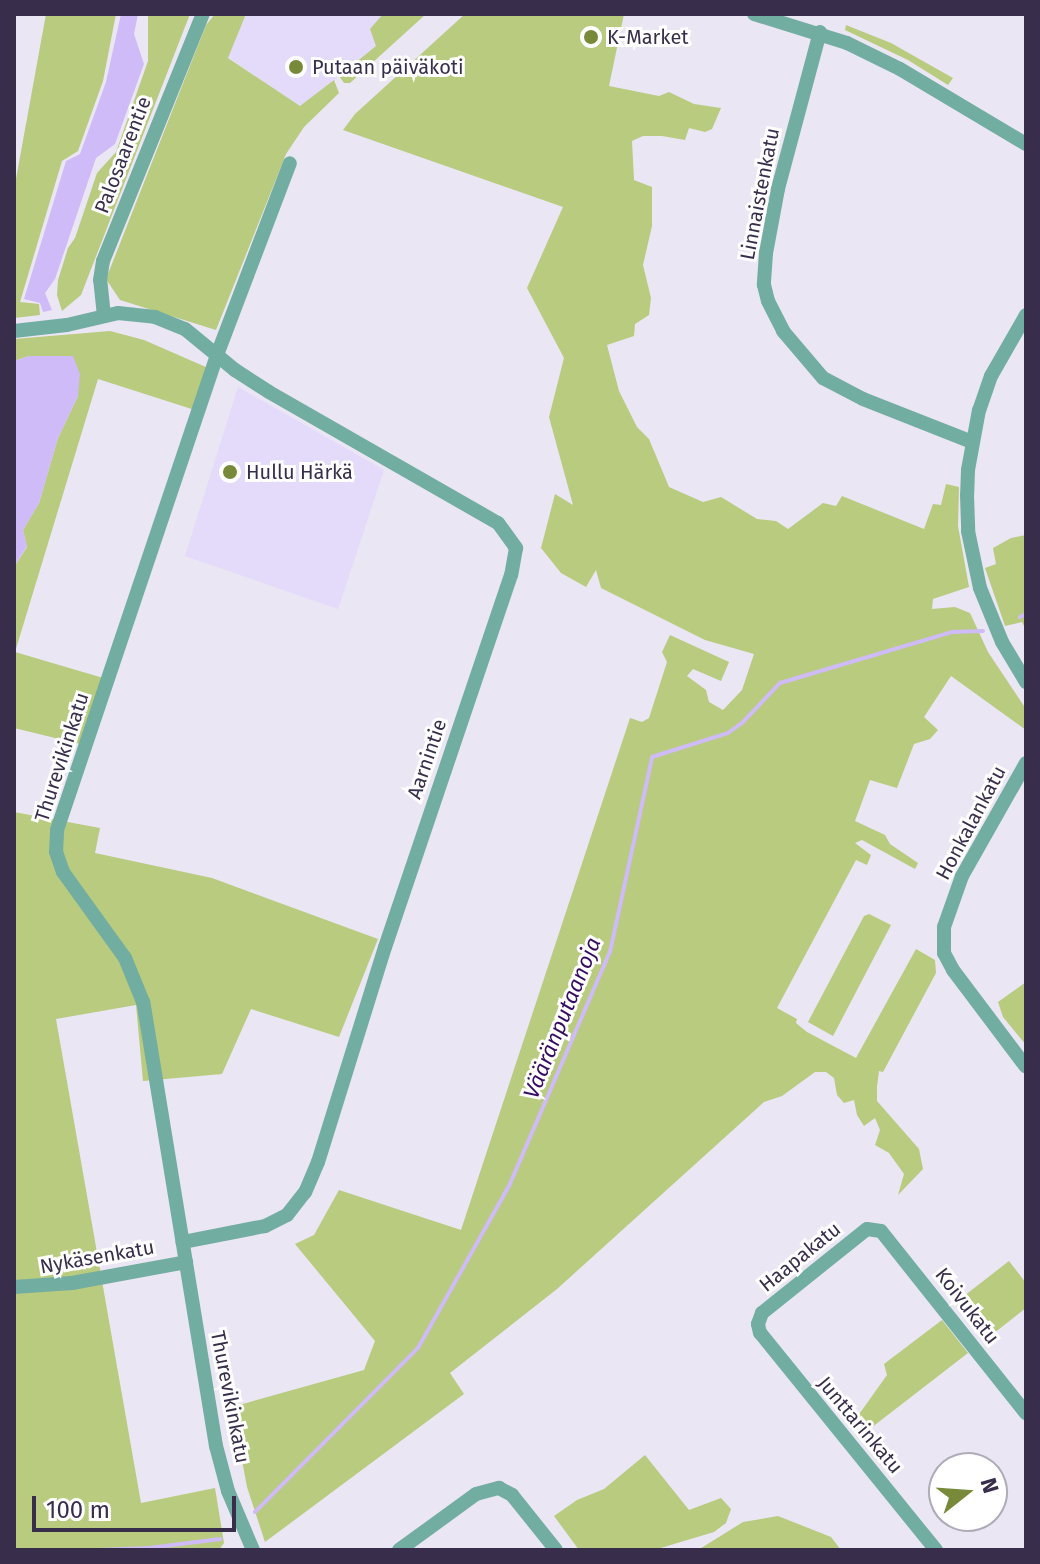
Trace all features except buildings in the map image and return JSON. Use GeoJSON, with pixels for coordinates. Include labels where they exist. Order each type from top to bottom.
{"type":"FeatureCollection","features":[{"type":"Feature","properties":{"kind":"street","name":"Palosaarentie"},"geometry":{"type":"LineString","coordinates":[[104,316],[100,280],[103,261],[203,14]]}},
{"type":"Feature","properties":{"kind":"street"},"geometry":{"type":"LineString","coordinates":[[754,14],[820,32],[900,69],[1026,144]]}},
{"type":"Feature","properties":{"kind":"street","name":"Linnaistenkatu"},"geometry":{"type":"LineString","coordinates":[[820,32],[768,240],[764,285],[768,301],[783,331],[823,378],[863,399],[972,442]]}},
{"type":"Feature","properties":{"kind":"street","name":"Thurevikinkatu"},"geometry":{"type":"LineString","coordinates":[[253,1550],[228,1491],[216,1446],[143,1002],[125,958],[63,872],[56,852],[56,841],[57,830],[217,355],[290,163]]}},
{"type":"Feature","properties":{"kind":"street"},"geometry":{"type":"LineString","coordinates":[[14,331],[67,325],[118,313],[155,317],[185,329],[217,355]]}},
{"type":"Feature","properties":{"kind":"street"},"geometry":{"type":"LineString","coordinates":[[1026,316],[991,376],[972,442],[967,495],[974,567],[1002,642],[1026,682]]}},
{"type":"Feature","properties":{"kind":"street","name":"Aarnintie"},"geometry":{"type":"LineString","coordinates":[[183,1242],[265,1226],[287,1215],[305,1192],[511,575],[516,548],[498,523],[269,392],[217,355]]}},
{"type":"Feature","properties":{"kind":"street","name":"Honkalankatu"},"geometry":{"type":"LineString","coordinates":[[1026,763],[962,876],[944,927],[944,953],[1026,1067]]}},
{"type":"Feature","properties":{"kind":"street","name":"Haapakatu"},"geometry":{"type":"LineString","coordinates":[[758,1324],[762,1313],[867,1229],[874,1228]]}},
{"type":"Feature","properties":{"kind":"street","name":"Koivukatu"},"geometry":{"type":"LineString","coordinates":[[874,1228],[894,1246],[1026,1413]]}},
{"type":"Feature","properties":{"kind":"street","name":"Nykäsenkatu"},"geometry":{"type":"LineString","coordinates":[[14,1287],[72,1283],[186,1262]]}},
{"type":"Feature","properties":{"kind":"street","name":"Junttarinkatu"},"geometry":{"type":"LineString","coordinates":[[758,1324],[760,1333],[936,1550]]}},
{"type":"Feature","properties":{"kind":"street"},"geometry":{"type":"LineString","coordinates":[[399,1550],[476,1494],[499,1488],[512,1495],[556,1550]]}},
{"type":"Feature","properties":{"kind":"shaded area"},"geometry":{"type":"Polygon","coordinates":[[[121,14],[138,14],[134,34],[144,64],[115,144],[96,158],[55,279],[45,293],[52,310],[43,312],[40,303],[24,299],[66,161],[80,154],[106,82],[121,14]]]}},
{"type":"Feature","properties":{"kind":"shaded area","name":"Putaan päiväkoti"},"geometry":{"type":"Polygon","coordinates":[[[246,14],[383,14],[375,27],[376,46],[301,107],[228,57],[246,14]]]}},
{"type":"Feature","properties":{"kind":"shaded area"},"geometry":{"type":"Polygon","coordinates":[[[29,356],[73,356],[80,374],[78,396],[58,438],[39,503],[23,530],[27,546],[14,567],[14,361],[29,356]]]}},
{"type":"Feature","properties":{"kind":"shaded area"},"geometry":{"type":"Polygon","coordinates":[[[238,387],[384,470],[338,609],[185,556],[238,387]]]}},
{"type":"Feature","properties":{"kind":"green space"},"geometry":{"type":"Polygon","coordinates":[[[46,14],[116,14],[103,81],[78,151],[62,161],[20,302],[39,304],[40,315],[14,318],[14,190],[46,14]]]}},
{"type":"Feature","properties":{"kind":"green space"},"geometry":{"type":"Polygon","coordinates":[[[148,14],[190,14],[81,295],[62,311],[57,295],[58,280],[68,248],[75,238],[97,173],[116,152],[148,61],[148,14]]]}},
{"type":"Feature","properties":{"kind":"green space"},"geometry":{"type":"Polygon","coordinates":[[[215,14],[246,14],[228,58],[300,106],[334,80],[339,93],[304,127],[286,154],[216,330],[120,300],[106,279],[206,25],[215,14]]]}},
{"type":"Feature","properties":{"kind":"green space"},"geometry":{"type":"Polygon","coordinates":[[[383,14],[426,14],[350,83],[344,83],[339,76],[376,46],[370,29],[383,14]]]}},
{"type":"Feature","properties":{"kind":"green space"},"geometry":{"type":"Polygon","coordinates":[[[465,14],[624,14],[609,86],[659,96],[669,92],[694,104],[721,108],[712,129],[705,132],[689,128],[685,140],[643,136],[632,141],[634,180],[652,187],[652,226],[643,265],[651,298],[649,315],[635,324],[634,336],[607,345],[619,391],[637,427],[649,439],[669,487],[703,502],[721,497],[757,519],[776,521],[788,529],[823,503],[836,506],[842,496],[924,529],[933,504],[941,505],[946,484],[959,487],[958,526],[969,587],[933,599],[932,609],[955,607],[970,613],[988,652],[1026,709],[1026,730],[951,676],[924,717],[938,730],[930,739],[914,744],[897,788],[870,780],[855,821],[885,835],[890,844],[918,863],[915,869],[862,840],[855,843],[871,855],[867,865],[856,860],[777,1008],[797,1019],[796,1023],[807,1032],[856,1058],[916,949],[935,960],[936,973],[883,1072],[879,1071],[877,1087],[877,1101],[919,1149],[923,1169],[898,1195],[904,1174],[889,1153],[875,1145],[880,1130],[875,1118],[864,1126],[857,1115],[854,1100],[844,1103],[837,1095],[834,1078],[826,1072],[815,1072],[782,1096],[764,1102],[557,1289],[450,1373],[464,1394],[265,1542],[247,1487],[232,1407],[364,1370],[375,1341],[295,1244],[314,1235],[339,1190],[461,1230],[630,718],[642,722],[649,718],[667,662],[662,652],[670,635],[729,662],[721,681],[693,669],[687,676],[706,690],[709,702],[723,710],[742,690],[754,654],[705,640],[601,588],[596,570],[586,587],[561,573],[541,548],[555,494],[573,505],[549,417],[564,358],[527,288],[563,207],[343,130],[355,114],[465,14]]]}},
{"type":"Feature","properties":{"kind":"green space"},"geometry":{"type":"Polygon","coordinates":[[[846,25],[891,43],[953,78],[948,85],[908,60],[845,30],[846,25]]]}},
{"type":"Feature","properties":{"kind":"green space"},"geometry":{"type":"Polygon","coordinates":[[[110,331],[144,340],[215,371],[201,412],[98,379],[15,652],[110,680],[88,746],[14,728],[14,567],[27,547],[23,530],[39,503],[58,438],[78,396],[29,356],[14,361],[14,339],[110,331]]]}},
{"type":"Feature","properties":{"kind":"green space"},"geometry":{"type":"Polygon","coordinates":[[[1026,535],[1026,630],[1022,622],[1005,626],[985,568],[996,564],[993,548],[1011,538],[1026,535]]]}},
{"type":"Feature","properties":{"kind":"green space"},"geometry":{"type":"Polygon","coordinates":[[[14,812],[100,828],[95,853],[212,878],[378,939],[339,1037],[251,1009],[222,1074],[143,1081],[136,1005],[56,1019],[141,1503],[215,1488],[224,1543],[219,1550],[14,1550],[14,812]]]}},
{"type":"Feature","properties":{"kind":"green space"},"geometry":{"type":"Polygon","coordinates":[[[869,914],[891,925],[833,1036],[808,1022],[864,916],[869,914]]]}},
{"type":"Feature","properties":{"kind":"green space"},"geometry":{"type":"Polygon","coordinates":[[[1026,982],[1026,1045],[1003,1017],[998,1002],[1026,982]]]}},
{"type":"Feature","properties":{"kind":"green space"},"geometry":{"type":"Polygon","coordinates":[[[1009,1261],[1026,1283],[1026,1308],[984,1341],[955,1303],[1009,1261]]]}},
{"type":"Feature","properties":{"kind":"green space"},"geometry":{"type":"Polygon","coordinates":[[[942,1320],[968,1353],[858,1438],[850,1427],[887,1375],[884,1364],[942,1320]]]}},
{"type":"Feature","properties":{"kind":"green space"},"geometry":{"type":"Polygon","coordinates":[[[645,1455],[689,1510],[721,1498],[731,1509],[726,1523],[714,1532],[654,1550],[579,1550],[554,1516],[577,1500],[604,1489],[645,1455]]]}},
{"type":"Feature","properties":{"kind":"green space"},"geometry":{"type":"Polygon","coordinates":[[[778,1516],[831,1537],[841,1550],[698,1550],[743,1522],[778,1516]]]}},
{"type":"Feature","properties":{"kind":"waterway","name":"Vääränputaanoja"},"geometry":{"type":"LineString","coordinates":[[1020,617],[1026,614]]}},
{"type":"Feature","properties":{"kind":"waterway","name":"Vääränputaanoja"},"geometry":{"type":"LineString","coordinates":[[255,1512],[418,1348],[509,1186],[610,952],[652,757],[728,733],[742,723],[780,683],[952,632],[983,631]]}},
{"type":"Feature","properties":{"kind":"waterway","name":"Vääränputaanoja"},"geometry":{"type":"LineString","coordinates":[[98,1550],[149,1548],[220,1539]]}},
{"type":"Feature","properties":{"kind":"place","name":"K-Market"},"geometry":{"type":"Point","coordinates":[591,37]}},
{"type":"Feature","properties":{"kind":"place","name":"Putaan päiväkoti"},"geometry":{"type":"Point","coordinates":[296,67]}},
{"type":"Feature","properties":{"kind":"place","name":"Hullu Härkä"},"geometry":{"type":"Point","coordinates":[230,472]}}]}
